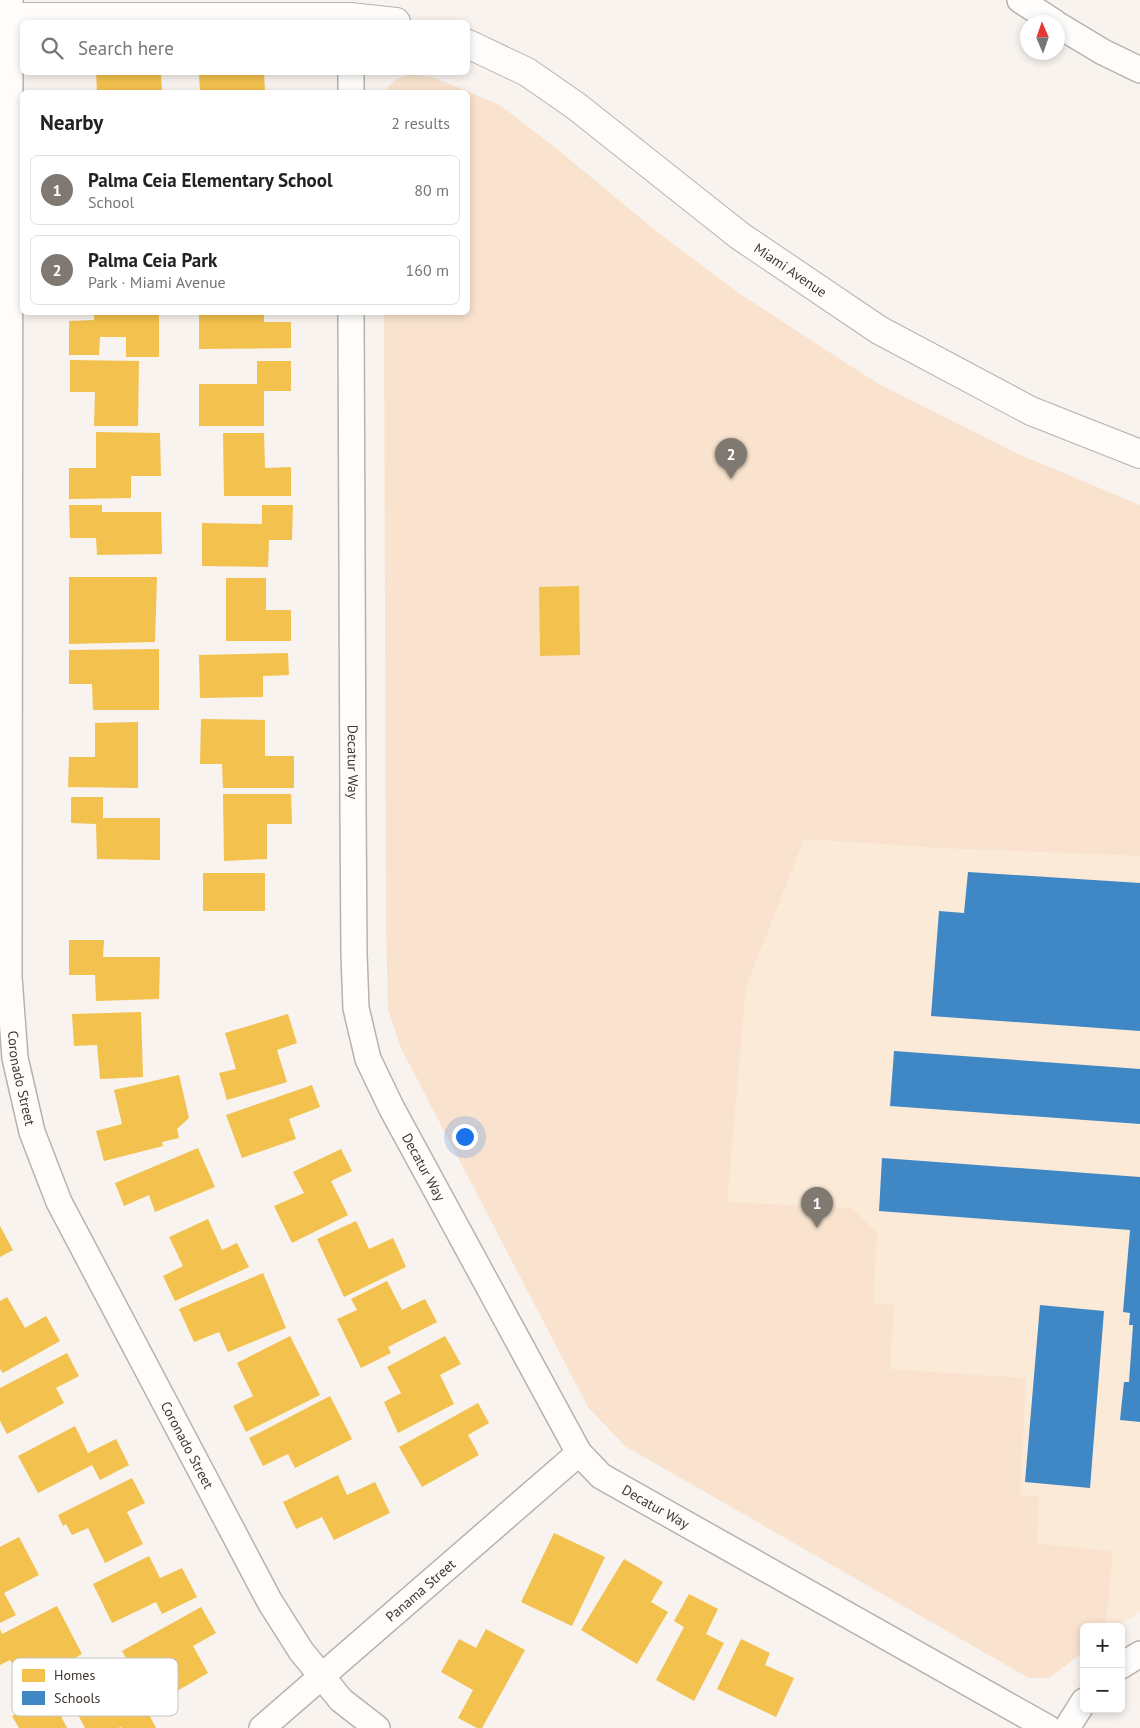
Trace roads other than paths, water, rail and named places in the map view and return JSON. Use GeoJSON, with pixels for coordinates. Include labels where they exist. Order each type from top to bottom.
{"type":"FeatureCollection","features":[{"type":"Feature","properties":{"kind":"street"},"geometry":{"type":"LineString","coordinates":[[1020,0],[1043,15]]}},
{"type":"Feature","properties":{"kind":"street"},"geometry":{"type":"LineString","coordinates":[[7,12],[350,20]]}},
{"type":"Feature","properties":{"kind":"street","name":"Coronado Street"},"geometry":{"type":"LineString","coordinates":[[7,12],[10,978],[15,1058],[32,1132],[59,1202],[270,1602],[301,1651],[342,1700],[377,1728]]}},
{"type":"Feature","properties":{"kind":"street"},"geometry":{"type":"LineString","coordinates":[[1065,28],[1103,52],[1140,70]]}},
{"type":"Feature","properties":{"kind":"street","name":"Miami Avenue"},"geometry":{"type":"LineString","coordinates":[[470,45],[527,72],[544,83],[576,106],[740,236],[880,330],[1031,411],[1140,454]]}},
{"type":"Feature","properties":{"kind":"street"},"geometry":{"type":"LineString","coordinates":[[351,75],[351,90]]}},
{"type":"Feature","properties":{"kind":"street","name":"Decatur Way"},"geometry":{"type":"LineString","coordinates":[[351,315],[352,778],[356,1008],[368,1059],[391,1107],[579,1453],[600,1476],[1048,1728]]}},
{"type":"Feature","properties":{"kind":"street","name":"Panama Street"},"geometry":{"type":"LineString","coordinates":[[262,1728],[579,1453]]}},
{"type":"Feature","properties":{"kind":"street"},"geometry":{"type":"LineString","coordinates":[[1125,1663],[1140,1654]]}},
{"type":"Feature","properties":{"kind":"street"},"geometry":{"type":"LineString","coordinates":[[1067,1728],[1080,1707]]}},
{"type":"Feature","properties":{"kind":"place","name":"Palma Ceia Park"},"geometry":{"type":"Point","coordinates":[731,479]}},
{"type":"Feature","properties":{"kind":"place","name":"Palma Ceia Elementary School"},"geometry":{"type":"Point","coordinates":[817,1228]}}]}
